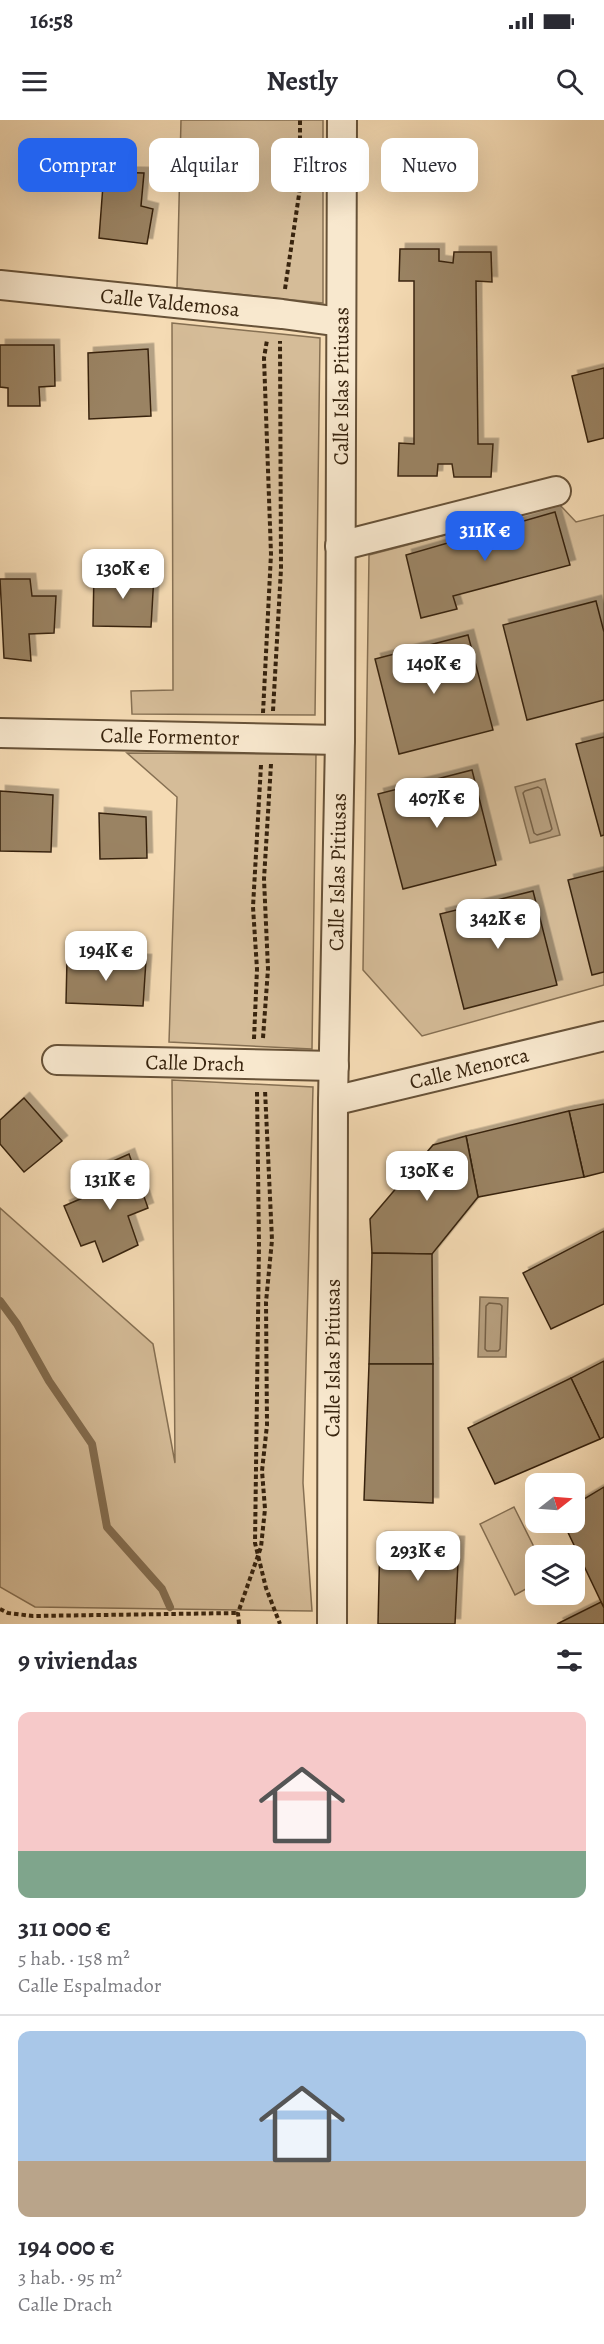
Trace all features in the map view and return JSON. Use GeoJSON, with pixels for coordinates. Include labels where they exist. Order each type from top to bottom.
{"type":"FeatureCollection","features":[{"type":"Feature","properties":{"kind":"street","name":"Calle Islas Pitiusas"},"geometry":{"type":"LineString","coordinates":[[332,1624],[333,1101],[340,740],[342,120]]}},
{"type":"Feature","properties":{"kind":"street","name":"Calle Valdemosa"},"geometry":{"type":"LineString","coordinates":[[0,285],[276,313],[341,322]]}},
{"type":"Feature","properties":{"kind":"street"},"geometry":{"type":"LineString","coordinates":[[340,546],[556,491]]}},
{"type":"Feature","properties":{"kind":"street","name":"Calle Formentor"},"geometry":{"type":"LineString","coordinates":[[0,733],[340,740]]}},
{"type":"Feature","properties":{"kind":"street","name":"Calle Menorca"},"geometry":{"type":"LineString","coordinates":[[333,1101],[604,1036]]}},
{"type":"Feature","properties":{"kind":"street","name":"Calle Drach"},"geometry":{"type":"LineString","coordinates":[[57,1060],[334,1066]]}},
{"type":"Feature","properties":{"kind":"path"},"geometry":{"type":"LineString","coordinates":[[280,1624],[266,1588],[255,1543],[260,1063],[268,969],[264,879],[267,739],[264,665],[271,554],[264,358],[276,313],[300,188],[300,120]]}},
{"type":"Feature","properties":{"kind":"path"},"geometry":{"type":"LineString","coordinates":[[239,1624],[238,1613],[261,1547],[265,1509],[262,1471],[267,1425],[266,1302],[272,1240],[260,1063],[253,907],[281,569],[280,333],[276,313]]}},
{"type":"Feature","properties":{"kind":"path"},"geometry":{"type":"LineString","coordinates":[[0,1609],[8,1613],[33,1616],[238,1613]]}},
{"type":"Feature","properties":{"kind":"shaded area"},"geometry":{"type":"Polygon","coordinates":[[[181,120],[323,120],[323,138],[271,138],[271,192],[323,192],[323,303],[177,288],[179,192],[259,192],[259,138],[181,138],[181,120]]]}},
{"type":"Feature","properties":{"kind":"shaded area"},"geometry":{"type":"Polygon","coordinates":[[[172,323],[320,338],[315,715],[132,714],[131,691],[173,690],[172,323]]]}},
{"type":"Feature","properties":{"kind":"shaded area"},"geometry":{"type":"Polygon","coordinates":[[[560,505],[576,522],[604,515],[604,985],[422,1036],[363,970],[369,555],[560,505]]]}},
{"type":"Feature","properties":{"kind":"shaded area"},"geometry":{"type":"Polygon","coordinates":[[[127,753],[316,754],[312,1049],[169,1042],[177,797],[127,753]]]}},
{"type":"Feature","properties":{"kind":"shaded area"},"geometry":{"type":"Polygon","coordinates":[[[172,1080],[313,1087],[303,1483],[312,1611],[35,1607],[0,1587],[0,1208],[153,1344],[175,1463],[172,1080]]]}},
{"type":"Feature","properties":{"kind":"shaded area"},"geometry":{"type":"Polygon","coordinates":[[[514,1507],[533,1545],[525,1545],[525,1590],[515,1595],[480,1524],[514,1507]]]}},
{"type":"Feature","properties":{"kind":"water"},"geometry":{"type":"Polygon","coordinates":[[[545,779],[560,835],[530,843],[515,787],[545,779]]]}},
{"type":"Feature","properties":{"kind":"water"},"geometry":{"type":"Polygon","coordinates":[[[480,1297],[508,1298],[506,1357],[478,1357],[480,1297]]]}},
{"type":"Feature","properties":{"kind":"building"},"geometry":{"type":"Polygon","coordinates":[[[137,173],[144,173],[141,206],[153,209],[147,244],[99,238],[102,192],[137,192],[137,173]]]}},
{"type":"Feature","properties":{"kind":"building"},"geometry":{"type":"Polygon","coordinates":[[[400,249],[439,249],[439,261],[453,263],[454,252],[491,252],[492,282],[476,281],[478,444],[493,444],[491,477],[454,477],[452,464],[438,464],[437,476],[398,476],[399,443],[414,444],[414,281],[399,281],[400,249]]]}},
{"type":"Feature","properties":{"kind":"building"},"geometry":{"type":"Polygon","coordinates":[[[0,345],[54,345],[55,386],[39,387],[40,406],[8,406],[8,388],[0,387],[0,345]]]}},
{"type":"Feature","properties":{"kind":"building"},"geometry":{"type":"Polygon","coordinates":[[[148,349],[151,416],[89,419],[88,353],[148,349]]]}},
{"type":"Feature","properties":{"kind":"building"},"geometry":{"type":"Polygon","coordinates":[[[604,368],[604,438],[588,442],[572,376],[604,368]]]}},
{"type":"Feature","properties":{"kind":"building"},"geometry":{"type":"Polygon","coordinates":[[[555,512],[570,565],[453,596],[457,609],[421,618],[406,555],[555,512]]]}},
{"type":"Feature","properties":{"kind":"building"},"geometry":{"type":"Polygon","coordinates":[[[94,571],[154,575],[151,627],[93,626],[94,571]]]}},
{"type":"Feature","properties":{"kind":"building"},"geometry":{"type":"Polygon","coordinates":[[[0,579],[30,579],[32,596],[56,596],[54,633],[29,634],[31,661],[4,658],[0,579]]]}},
{"type":"Feature","properties":{"kind":"building"},"geometry":{"type":"Polygon","coordinates":[[[596,601],[604,632],[604,700],[527,720],[503,625],[596,601]]]}},
{"type":"Feature","properties":{"kind":"building"},"geometry":{"type":"Polygon","coordinates":[[[468,635],[493,730],[399,754],[375,659],[468,635]]]}},
{"type":"Feature","properties":{"kind":"building"},"geometry":{"type":"Polygon","coordinates":[[[604,737],[604,835],[601,836],[576,744],[604,737]]]}},
{"type":"Feature","properties":{"kind":"building"},"geometry":{"type":"Polygon","coordinates":[[[472,770],[496,865],[403,889],[378,794],[472,770]]]}},
{"type":"Feature","properties":{"kind":"building"},"geometry":{"type":"Polygon","coordinates":[[[0,791],[53,795],[51,852],[0,851],[0,791]]]}},
{"type":"Feature","properties":{"kind":"building"},"geometry":{"type":"Polygon","coordinates":[[[99,813],[146,817],[147,858],[100,859],[99,813]]]}},
{"type":"Feature","properties":{"kind":"building"},"geometry":{"type":"Polygon","coordinates":[[[604,871],[604,972],[592,975],[568,880],[604,871]]]}},
{"type":"Feature","properties":{"kind":"building"},"geometry":{"type":"Polygon","coordinates":[[[533,891],[557,985],[464,1009],[440,914],[533,891]]]}},
{"type":"Feature","properties":{"kind":"building"},"geometry":{"type":"Polygon","coordinates":[[[67,959],[146,960],[143,1006],[66,1003],[67,959]]]}},
{"type":"Feature","properties":{"kind":"building"},"geometry":{"type":"Polygon","coordinates":[[[24,1098],[62,1141],[24,1172],[0,1144],[0,1120],[24,1098]]]}},
{"type":"Feature","properties":{"kind":"building"},"geometry":{"type":"Polygon","coordinates":[[[604,1104],[604,1172],[584,1177],[569,1111],[604,1104]]]}},
{"type":"Feature","properties":{"kind":"building"},"geometry":{"type":"Polygon","coordinates":[[[569,1111],[584,1177],[478,1197],[466,1136],[569,1111]]]}},
{"type":"Feature","properties":{"kind":"building"},"geometry":{"type":"Polygon","coordinates":[[[466,1136],[478,1197],[432,1254],[372,1253],[370,1219],[433,1145],[466,1136]]]}},
{"type":"Feature","properties":{"kind":"building"},"geometry":{"type":"Polygon","coordinates":[[[129,1154],[148,1208],[128,1216],[138,1245],[103,1262],[95,1241],[81,1246],[64,1206],[108,1187],[100,1167],[129,1154]]]}},
{"type":"Feature","properties":{"kind":"building"},"geometry":{"type":"Polygon","coordinates":[[[604,1231],[604,1304],[551,1329],[523,1273],[604,1231]]]}},
{"type":"Feature","properties":{"kind":"building"},"geometry":{"type":"Polygon","coordinates":[[[372,1253],[432,1254],[433,1364],[369,1364],[372,1253]]]}},
{"type":"Feature","properties":{"kind":"building"},"geometry":{"type":"Polygon","coordinates":[[[604,1361],[604,1437],[600,1439],[571,1378],[604,1361]]]}},
{"type":"Feature","properties":{"kind":"building"},"geometry":{"type":"Polygon","coordinates":[[[369,1364],[433,1364],[433,1503],[364,1500],[369,1364]]]}},
{"type":"Feature","properties":{"kind":"building"},"geometry":{"type":"Polygon","coordinates":[[[571,1378],[600,1439],[495,1484],[468,1428],[571,1378]]]}},
{"type":"Feature","properties":{"kind":"building"},"geometry":{"type":"Polygon","coordinates":[[[604,1487],[604,1608],[585,1568],[585,1545],[574,1545],[568,1533],[585,1533],[585,1498],[604,1487]]]}},
{"type":"Feature","properties":{"kind":"building"},"geometry":{"type":"Polygon","coordinates":[[[380,1537],[459,1542],[455,1624],[378,1624],[380,1537]]]}},
{"type":"Feature","properties":{"kind":"building"},"geometry":{"type":"Polygon","coordinates":[[[601,1602],[604,1608],[604,1624],[557,1624],[601,1602]]]}},
{"type":"Feature","properties":{"kind":"waterway"},"geometry":{"type":"LineString","coordinates":[[0,1301],[17,1324],[49,1381],[92,1444],[107,1527],[162,1589],[170,1607]]}}]}
